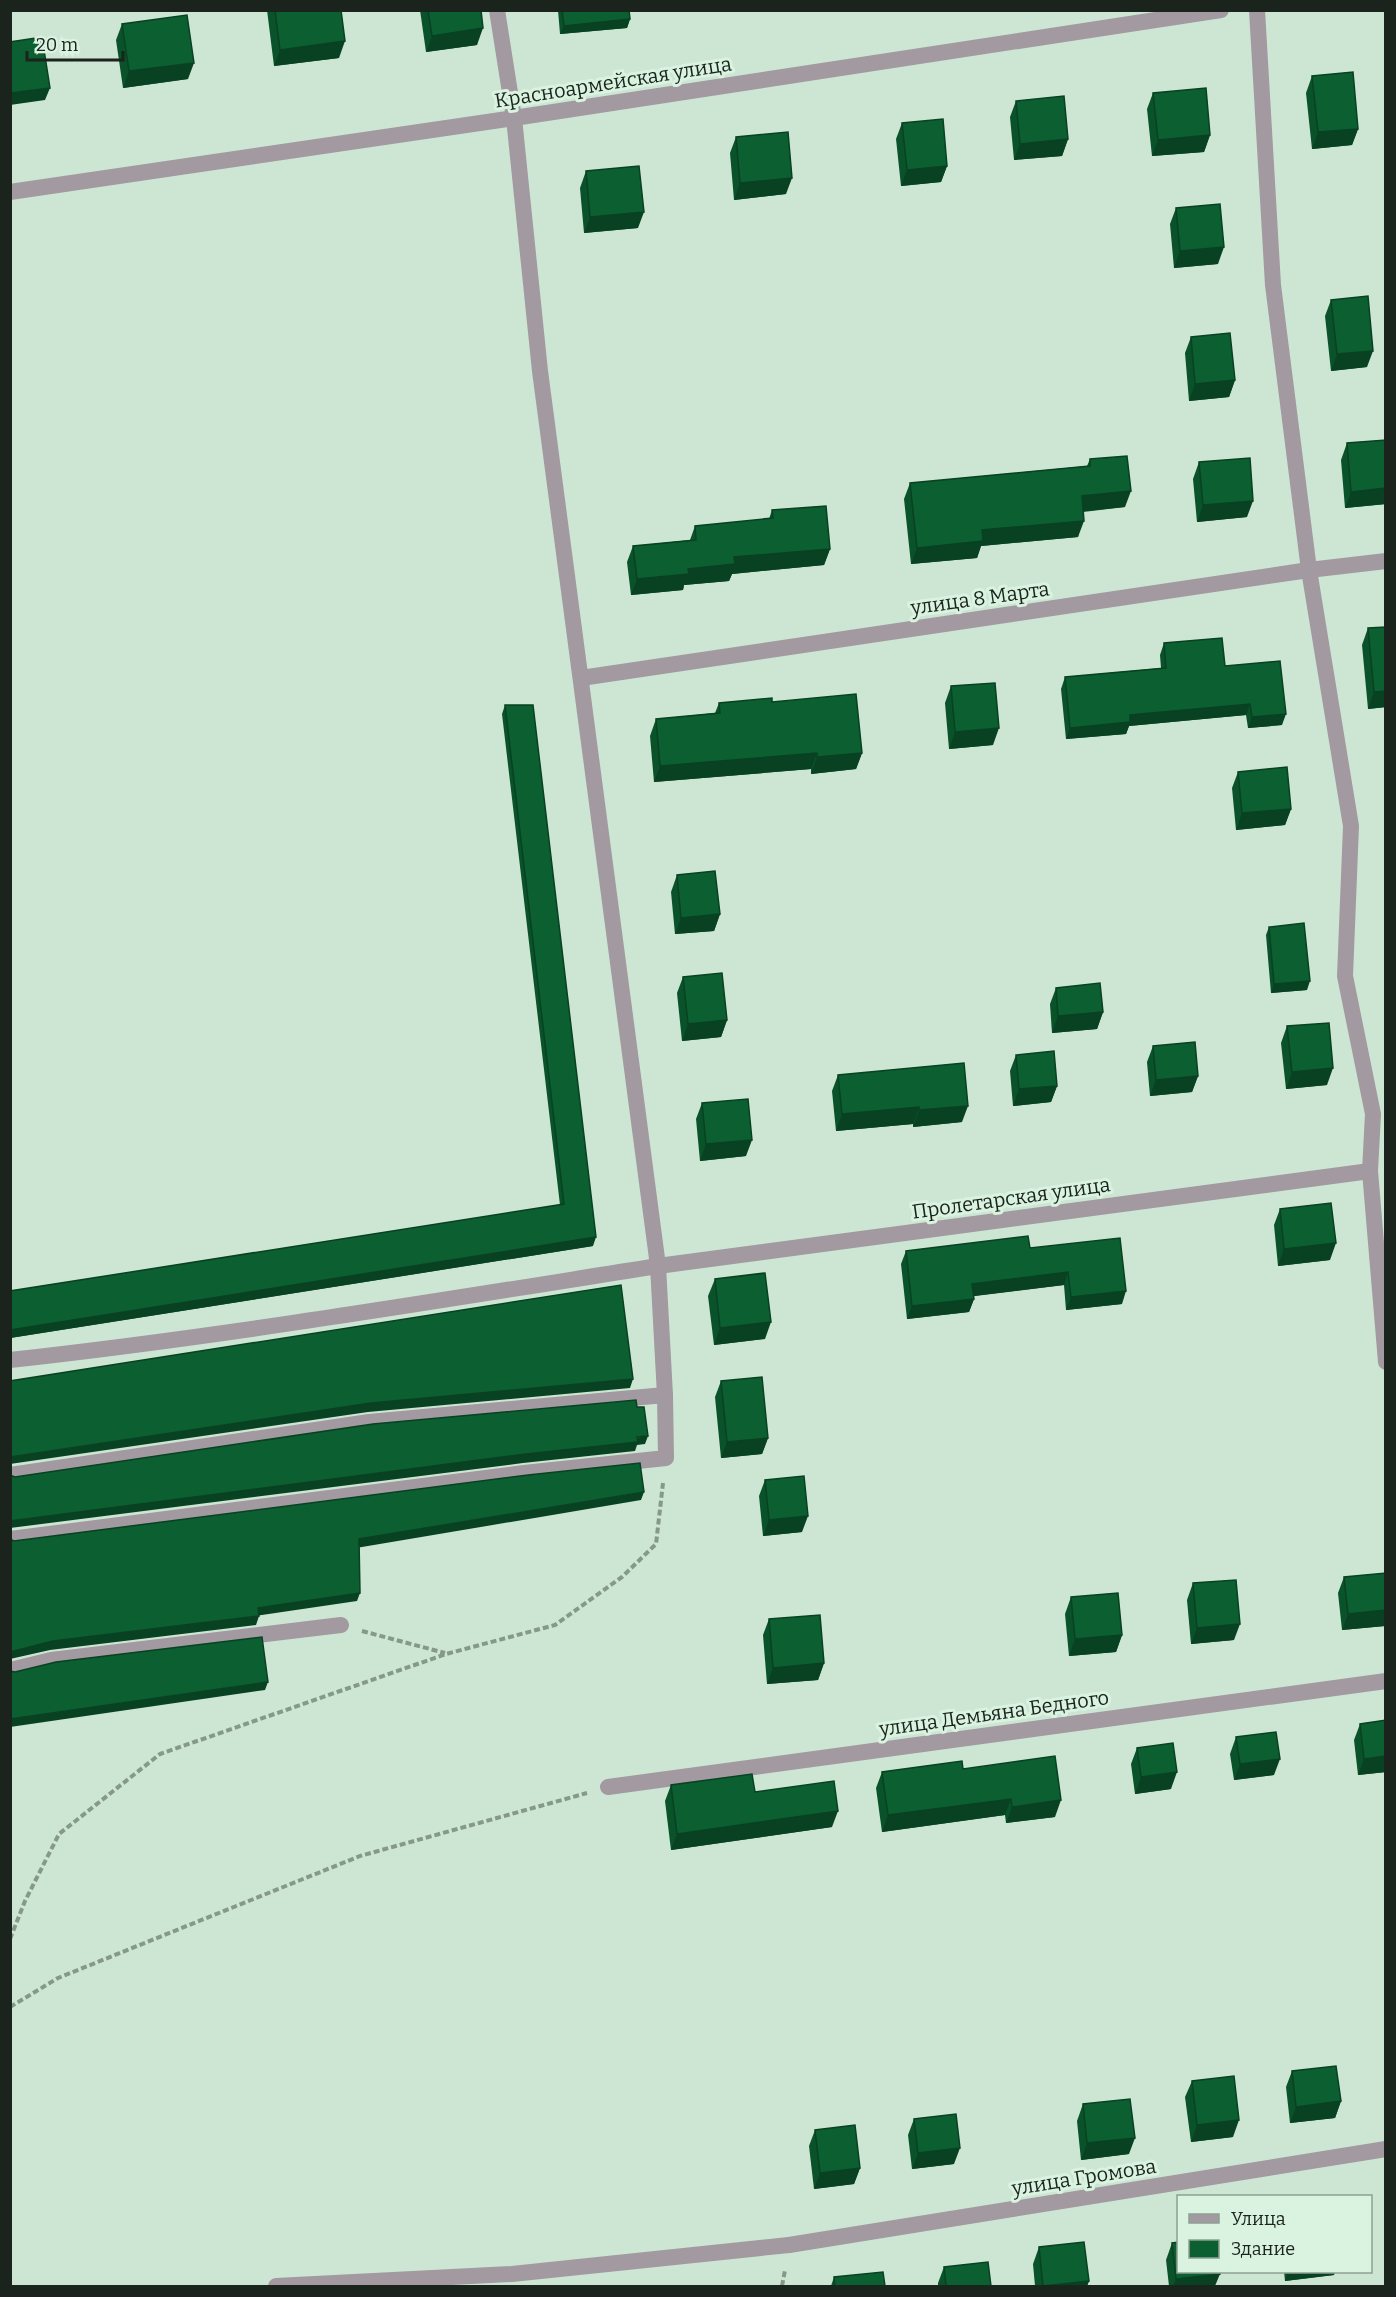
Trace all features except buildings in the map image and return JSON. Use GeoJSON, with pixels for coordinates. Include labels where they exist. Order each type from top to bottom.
{"type":"FeatureCollection","features":[{"type":"Feature","properties":{"kind":"street"},"geometry":{"type":"LineString","coordinates":[[10,1539],[524,1473],[666,1458],[658,1266],[540,371],[514,118],[497,10]]}},
{"type":"Feature","properties":{"kind":"street","name":"Красноармейская улица"},"geometry":{"type":"LineString","coordinates":[[10,192],[1221,10]]}},
{"type":"Feature","properties":{"kind":"street"},"geometry":{"type":"LineString","coordinates":[[1257,10],[1273,285],[1309,570],[1351,826],[1345,976],[1379,1115],[1370,1171],[1386,1362]]}},
{"type":"Feature","properties":{"kind":"street","name":"улица 8 Марта"},"geometry":{"type":"LineString","coordinates":[[581,678],[1309,570],[1386,561]]}},
{"type":"Feature","properties":{"kind":"street","name":"Пролетарская улица"},"geometry":{"type":"LineString","coordinates":[[10,1360],[113,1349],[376,1311],[658,1266],[1370,1171]]}},
{"type":"Feature","properties":{"kind":"street"},"geometry":{"type":"LineString","coordinates":[[10,1475],[369,1422],[665,1395]]}},
{"type":"Feature","properties":{"kind":"street"},"geometry":{"type":"LineString","coordinates":[[10,1670],[51,1660],[341,1625]]}},
{"type":"Feature","properties":{"kind":"street","name":"улица Демьяна Бедного"},"geometry":{"type":"LineString","coordinates":[[608,1787],[1386,1681]]}},
{"type":"Feature","properties":{"kind":"street","name":"улица Громова"},"geometry":{"type":"LineString","coordinates":[[276,2286],[512,2274],[789,2245],[1386,2149]]}},
{"type":"Feature","properties":{"kind":"path"},"geometry":{"type":"LineString","coordinates":[[10,1939],[25,1901],[58,1834],[160,1754],[446,1654],[555,1625],[622,1577],[656,1544],[666,1458]]}},
{"type":"Feature","properties":{"kind":"path"},"geometry":{"type":"LineString","coordinates":[[341,1625],[446,1654]]}},
{"type":"Feature","properties":{"kind":"path"},"geometry":{"type":"LineString","coordinates":[[10,2007],[58,1978],[360,1856],[608,1787]]}}]}
